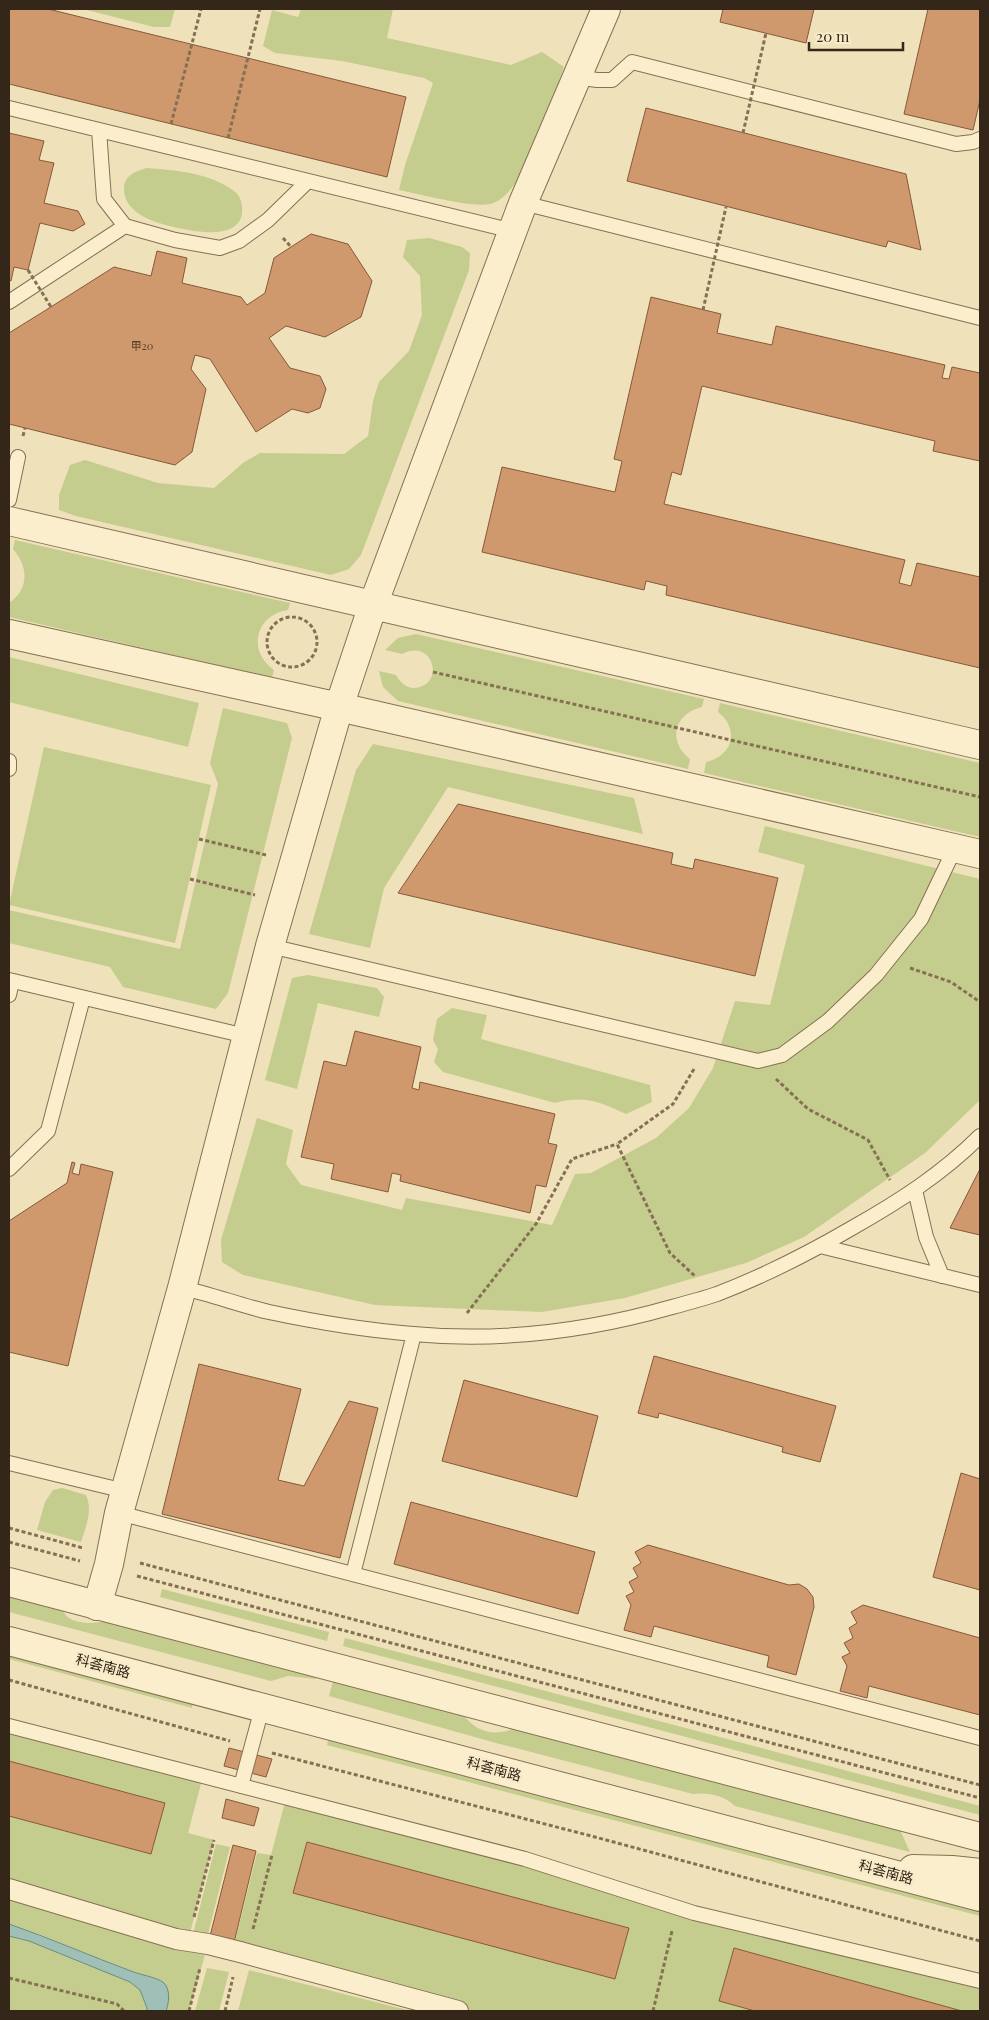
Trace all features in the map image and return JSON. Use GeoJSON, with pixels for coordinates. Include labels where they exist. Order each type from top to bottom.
{"type":"FeatureCollection","features":[{"type":"Feature","properties":{"kind":"street"},"geometry":{"type":"LineString","coordinates":[[97,1606],[122,1502],[182,1288],[270,946],[339,706],[373,605],[523,203],[606,9]]}},
{"type":"Feature","properties":{"kind":"street"},"geometry":{"type":"LineString","coordinates":[[9,521],[980,745]]}},
{"type":"Feature","properties":{"kind":"street"},"geometry":{"type":"LineString","coordinates":[[9,634],[339,706],[967,851]]}},
{"type":"Feature","properties":{"kind":"street"},"geometry":{"type":"LineString","coordinates":[[9,1582],[980,1837]]}},
{"type":"Feature","properties":{"kind":"street","name":"科荟南路"},"geometry":{"type":"LineString","coordinates":[[9,1641],[980,1897]]}},
{"type":"Feature","properties":{"kind":"street"},"geometry":{"type":"LineString","coordinates":[[877,1870],[931,1869],[980,1873]]}},
{"type":"Feature","properties":{"kind":"street"},"geometry":{"type":"LineString","coordinates":[[9,1889],[176,1939],[243,1953],[458,2011]]}},
{"type":"Feature","properties":{"kind":"lane"},"geometry":{"type":"LineString","coordinates":[[576,77],[612,80],[632,62],[956,144],[973,142],[980,139]]}},
{"type":"Feature","properties":{"kind":"lane"},"geometry":{"type":"LineString","coordinates":[[9,108],[513,232]]}},
{"type":"Feature","properties":{"kind":"lane"},"geometry":{"type":"LineString","coordinates":[[99,130],[104,199],[125,226],[176,240],[220,248],[239,241],[268,220],[308,181]]}},
{"type":"Feature","properties":{"kind":"lane"},"geometry":{"type":"LineString","coordinates":[[523,203],[980,318]]}},
{"type":"Feature","properties":{"kind":"lane"},"geometry":{"type":"LineString","coordinates":[[9,302],[125,226]]}},
{"type":"Feature","properties":{"kind":"lane"},"geometry":{"type":"LineString","coordinates":[[9,500],[18,456]]}},
{"type":"Feature","properties":{"kind":"lane"},"geometry":{"type":"LineString","coordinates":[[9,762],[9,769]]}},
{"type":"Feature","properties":{"kind":"lane"},"geometry":{"type":"LineString","coordinates":[[270,946],[758,1062],[782,1054],[828,1021],[876,975],[921,918],[967,851]]}},
{"type":"Feature","properties":{"kind":"lane"},"geometry":{"type":"LineString","coordinates":[[9,995],[11,980],[246,1036]]}},
{"type":"Feature","properties":{"kind":"lane"},"geometry":{"type":"LineString","coordinates":[[9,1169],[48,1131],[83,998]]}},
{"type":"Feature","properties":{"kind":"lane"},"geometry":{"type":"LineString","coordinates":[[182,1288],[267,1312],[358,1328],[414,1334],[501,1336],[557,1331],[643,1315],[715,1294],[766,1273],[820,1246],[902,1200],[961,1155],[980,1136]]}},
{"type":"Feature","properties":{"kind":"lane"},"geometry":{"type":"LineString","coordinates":[[915,1190],[926,1237],[942,1276]]}},
{"type":"Feature","properties":{"kind":"lane"},"geometry":{"type":"LineString","coordinates":[[820,1246],[980,1285]]}},
{"type":"Feature","properties":{"kind":"lane"},"geometry":{"type":"LineString","coordinates":[[353,1574],[414,1334]]}},
{"type":"Feature","properties":{"kind":"lane"},"geometry":{"type":"LineString","coordinates":[[9,1463],[122,1502],[353,1574],[980,1738]]}},
{"type":"Feature","properties":{"kind":"lane"},"geometry":{"type":"LineString","coordinates":[[241,1786],[262,1708]]}},
{"type":"Feature","properties":{"kind":"lane"},"geometry":{"type":"LineString","coordinates":[[9,1726],[525,1860],[678,1908],[980,1981]]}},
{"type":"Feature","properties":{"kind":"path"},"geometry":{"type":"LineString","coordinates":[[166,146],[201,9]]}},
{"type":"Feature","properties":{"kind":"path"},"geometry":{"type":"LineString","coordinates":[[223,161],[260,9]]}},
{"type":"Feature","properties":{"kind":"path"},"geometry":{"type":"LineString","coordinates":[[743,133],[766,33]]}},
{"type":"Feature","properties":{"kind":"path"},"geometry":{"type":"LineString","coordinates":[[703,310],[726,207]]}},
{"type":"Feature","properties":{"kind":"path"},"geometry":{"type":"LineString","coordinates":[[28,270],[51,307]]}},
{"type":"Feature","properties":{"kind":"path"},"geometry":{"type":"LineString","coordinates":[[286,617],[302,618],[309,623],[315,630],[318,647],[310,662],[294,668],[277,663],[268,650],[268,633],[272,626],[286,617]]}},
{"type":"Feature","properties":{"kind":"path"},"geometry":{"type":"LineString","coordinates":[[433,672],[980,797]]}},
{"type":"Feature","properties":{"kind":"path"},"geometry":{"type":"LineString","coordinates":[[199,839],[271,856]]}},
{"type":"Feature","properties":{"kind":"path"},"geometry":{"type":"LineString","coordinates":[[190,879],[260,896]]}},
{"type":"Feature","properties":{"kind":"path"},"geometry":{"type":"LineString","coordinates":[[888,960],[951,982],[980,1002]]}},
{"type":"Feature","properties":{"kind":"path"},"geometry":{"type":"LineString","coordinates":[[450,1336],[536,1224],[572,1159],[617,1144],[673,1104],[707,1050]]}},
{"type":"Feature","properties":{"kind":"path"},"geometry":{"type":"LineString","coordinates":[[758,1062],[808,1109],[868,1140],[902,1200]]}},
{"type":"Feature","properties":{"kind":"path"},"geometry":{"type":"LineString","coordinates":[[617,1144],[670,1253],[715,1294]]}},
{"type":"Feature","properties":{"kind":"path"},"geometry":{"type":"LineString","coordinates":[[9,1528],[109,1561],[980,1798]]}},
{"type":"Feature","properties":{"kind":"path"},"geometry":{"type":"LineString","coordinates":[[9,1542],[109,1561],[980,1785]]}},
{"type":"Feature","properties":{"kind":"path"},"geometry":{"type":"LineString","coordinates":[[9,1680],[296,1760],[595,1837],[980,1941]]}},
{"type":"Feature","properties":{"kind":"path"},"geometry":{"type":"LineString","coordinates":[[188,1941],[214,1840]]}},
{"type":"Feature","properties":{"kind":"path"},"geometry":{"type":"LineString","coordinates":[[225,2011],[272,1855]]}},
{"type":"Feature","properties":{"kind":"path"},"geometry":{"type":"LineString","coordinates":[[654,2011],[678,1908]]}},
{"type":"Feature","properties":{"kind":"path"},"geometry":{"type":"LineString","coordinates":[[189,2011],[202,1960]]}},
{"type":"Feature","properties":{"kind":"path"},"geometry":{"type":"LineString","coordinates":[[9,1978],[117,2004],[124,2011]]}},
{"type":"Feature","properties":{"kind":"green space"},"geometry":{"type":"Polygon","coordinates":[[[83,9],[175,9],[170,27],[154,27],[83,9]]]}},
{"type":"Feature","properties":{"kind":"green space"},"geometry":{"type":"Polygon","coordinates":[[[301,9],[393,9],[387,38],[511,65],[542,52],[564,67],[536,144],[515,184],[503,197],[490,204],[481,205],[399,190],[405,165],[433,83],[424,78],[342,61],[275,53],[263,46],[272,10],[298,17],[301,9]]]}},
{"type":"Feature","properties":{"kind":"green space"},"geometry":{"type":"Polygon","coordinates":[[[146,168],[203,176],[225,185],[236,193],[241,200],[241,216],[238,223],[224,231],[206,232],[159,223],[139,214],[126,199],[124,184],[128,177],[146,168]]]}},
{"type":"Feature","properties":{"kind":"green space"},"geometry":{"type":"Polygon","coordinates":[[[429,238],[462,247],[470,253],[469,270],[361,555],[349,569],[331,575],[76,516],[59,510],[59,495],[70,465],[85,460],[158,483],[214,488],[243,463],[260,453],[344,454],[368,436],[373,401],[379,382],[409,351],[422,315],[420,276],[403,257],[407,240],[429,238]]]}},
{"type":"Feature","properties":{"kind":"green space"},"geometry":{"type":"Polygon","coordinates":[[[15,540],[290,603],[288,610],[277,613],[268,619],[258,635],[260,653],[265,662],[274,670],[272,678],[9,617],[9,603],[21,591],[24,577],[22,563],[13,549],[15,540]]]}},
{"type":"Feature","properties":{"kind":"green space"},"geometry":{"type":"Polygon","coordinates":[[[416,634],[704,699],[702,707],[685,716],[677,729],[678,744],[690,759],[688,769],[398,701],[383,687],[379,671],[396,675],[403,684],[411,688],[424,685],[430,679],[433,672],[432,664],[422,652],[413,650],[402,654],[385,650],[398,638],[416,634]]]}},
{"type":"Feature","properties":{"kind":"green space"},"geometry":{"type":"Polygon","coordinates":[[[9,657],[199,703],[188,747],[9,702],[9,657]]]}},
{"type":"Feature","properties":{"kind":"green space"},"geometry":{"type":"Polygon","coordinates":[[[720,703],[980,763],[980,837],[704,773],[706,762],[722,754],[730,741],[729,726],[718,712],[720,703]]]}},
{"type":"Feature","properties":{"kind":"green space"},"geometry":{"type":"Polygon","coordinates":[[[223,708],[287,723],[292,738],[228,993],[216,1009],[123,987],[110,967],[9,943],[9,910],[180,949],[218,784],[210,763],[223,708]]]}},
{"type":"Feature","properties":{"kind":"green space"},"geometry":{"type":"Polygon","coordinates":[[[373,744],[634,798],[643,834],[448,787],[384,888],[370,948],[309,934],[356,770],[373,744]]]}},
{"type":"Feature","properties":{"kind":"green space"},"geometry":{"type":"Polygon","coordinates":[[[44,747],[211,785],[175,943],[9,905],[44,747]]]}},
{"type":"Feature","properties":{"kind":"green space"},"geometry":{"type":"Polygon","coordinates":[[[765,826],[980,879],[980,1100],[925,1153],[804,1237],[746,1263],[625,1298],[542,1312],[375,1305],[243,1275],[222,1262],[221,1240],[257,1118],[293,1130],[286,1164],[301,1185],[402,1210],[406,1198],[552,1225],[575,1174],[591,1173],[656,1138],[689,1108],[713,1068],[735,1001],[770,1005],[805,865],[758,852],[765,826]]]}},
{"type":"Feature","properties":{"kind":"green space"},"geometry":{"type":"Polygon","coordinates":[[[308,975],[377,988],[384,997],[379,1017],[318,1003],[297,1089],[265,1080],[292,978],[308,975]]]}},
{"type":"Feature","properties":{"kind":"green space"},"geometry":{"type":"Polygon","coordinates":[[[452,1008],[487,1015],[481,1039],[650,1085],[652,1102],[626,1114],[592,1101],[575,1100],[555,1103],[443,1072],[434,1062],[438,1049],[433,1040],[437,1019],[452,1008]]]}},
{"type":"Feature","properties":{"kind":"green space"},"geometry":{"type":"Polygon","coordinates":[[[62,1488],[86,1495],[89,1513],[81,1542],[37,1530],[45,1502],[53,1490],[62,1488]]]}},
{"type":"Feature","properties":{"kind":"green space"},"geometry":{"type":"Polygon","coordinates":[[[162,1589],[329,1632],[327,1641],[160,1597],[162,1589]]]}},
{"type":"Feature","properties":{"kind":"green space"},"geometry":{"type":"Polygon","coordinates":[[[9,1592],[58,1607],[69,1618],[78,1622],[93,1623],[108,1619],[317,1673],[316,1679],[288,1676],[271,1681],[9,1612],[9,1592]]]}},
{"type":"Feature","properties":{"kind":"green space"},"geometry":{"type":"Polygon","coordinates":[[[345,1638],[980,1806],[980,1815],[343,1646],[345,1638]]]}},
{"type":"Feature","properties":{"kind":"green space"},"geometry":{"type":"Polygon","coordinates":[[[9,1648],[194,1698],[192,1708],[9,1659],[9,1648]]]}},
{"type":"Feature","properties":{"kind":"green space"},"geometry":{"type":"Polygon","coordinates":[[[334,1677],[463,1714],[474,1725],[487,1731],[501,1732],[516,1727],[900,1830],[910,1852],[735,1806],[726,1799],[716,1795],[693,1794],[496,1743],[329,1696],[334,1677]]]}},
{"type":"Feature","properties":{"kind":"green space"},"geometry":{"type":"Polygon","coordinates":[[[9,1729],[202,1780],[188,1833],[214,1840],[188,1941],[208,1944],[189,2011],[166,2011],[163,1981],[129,1971],[9,1924],[9,1816],[151,1854],[164,1803],[9,1761],[9,1729]]]}},
{"type":"Feature","properties":{"kind":"green space"},"geometry":{"type":"Polygon","coordinates":[[[330,1733],[980,1905],[980,1916],[327,1745],[330,1733]]]}},
{"type":"Feature","properties":{"kind":"green space"},"geometry":{"type":"Polygon","coordinates":[[[286,1798],[678,1908],[980,1981],[980,2011],[962,2011],[734,1948],[719,2001],[755,2011],[459,2011],[233,1950],[257,1853],[271,1855],[286,1798]],[[307,1842],[293,1893],[615,1979],[629,1928],[307,1842]]]}},
{"type":"Feature","properties":{"kind":"green space"},"geometry":{"type":"Polygon","coordinates":[[[216,1844],[230,1847],[206,1942],[192,1938],[216,1844]]]}},
{"type":"Feature","properties":{"kind":"green space"},"geometry":{"type":"Polygon","coordinates":[[[9,1936],[29,1941],[130,1982],[140,1990],[147,2011],[9,2011],[9,1936]]]}},
{"type":"Feature","properties":{"kind":"green space"},"geometry":{"type":"Polygon","coordinates":[[[207,1968],[229,1972],[219,2011],[195,2011],[207,1968]]]}},
{"type":"Feature","properties":{"kind":"green space"},"geometry":{"type":"Polygon","coordinates":[[[249,1970],[411,2011],[238,2011],[249,1970]]]}},
{"type":"Feature","properties":{"kind":"water"},"geometry":{"type":"Polygon","coordinates":[[[9,1924],[163,1982],[168,1992],[166,2011],[147,2011],[140,1990],[130,1982],[29,1941],[9,1936],[9,1924]]]}},
{"type":"Feature","properties":{"kind":"building"},"geometry":{"type":"Polygon","coordinates":[[[9,9],[48,9],[406,97],[387,177],[9,84],[9,9]]]}},
{"type":"Feature","properties":{"kind":"building"},"geometry":{"type":"Polygon","coordinates":[[[723,9],[814,9],[806,43],[720,22],[723,9]]]}},
{"type":"Feature","properties":{"kind":"building"},"geometry":{"type":"Polygon","coordinates":[[[928,9],[980,9],[980,100],[973,130],[904,114],[928,9]]]}},
{"type":"Feature","properties":{"kind":"building"},"geometry":{"type":"Polygon","coordinates":[[[646,108],[906,174],[921,250],[888,241],[886,247],[627,181],[646,108]]]}},
{"type":"Feature","properties":{"kind":"building"},"geometry":{"type":"Polygon","coordinates":[[[9,133],[44,141],[39,160],[54,163],[44,203],[78,211],[85,224],[73,231],[40,223],[28,270],[14,267],[11,281],[9,280],[9,133]]]}},
{"type":"Feature","properties":{"kind":"building"},"geometry":{"type":"Polygon","coordinates":[[[311,234],[348,244],[372,281],[361,317],[325,337],[286,326],[269,338],[290,368],[320,376],[326,389],[320,408],[308,413],[292,409],[256,432],[210,359],[195,355],[191,369],[206,389],[192,452],[175,465],[9,424],[9,333],[114,267],[151,276],[157,251],[187,258],[182,283],[241,297],[247,305],[265,293],[274,258],[311,234]]]}},
{"type":"Feature","properties":{"kind":"building"},"geometry":{"type":"Polygon","coordinates":[[[651,297],[721,314],[717,333],[772,345],[776,326],[945,365],[942,378],[949,379],[952,367],[980,373],[980,461],[933,451],[935,441],[702,386],[681,475],[672,472],[664,504],[905,560],[899,583],[911,586],[917,563],[980,577],[980,668],[666,595],[667,586],[646,581],[644,590],[482,552],[502,467],[615,492],[622,461],[614,459],[651,297]]]}},
{"type":"Feature","properties":{"kind":"building"},"geometry":{"type":"Polygon","coordinates":[[[458,804],[673,853],[671,864],[693,869],[695,859],[778,878],[755,976],[398,893],[458,804]]]}},
{"type":"Feature","properties":{"kind":"building"},"geometry":{"type":"Polygon","coordinates":[[[355,1031],[421,1047],[412,1088],[419,1090],[420,1082],[555,1114],[548,1143],[557,1145],[546,1187],[536,1185],[530,1213],[400,1181],[401,1175],[392,1173],[388,1192],[331,1179],[334,1164],[301,1157],[324,1061],[346,1066],[355,1031]]]}},
{"type":"Feature","properties":{"kind":"building"},"geometry":{"type":"Polygon","coordinates":[[[72,1162],[75,1163],[72,1173],[79,1175],[81,1164],[113,1172],[68,1366],[9,1352],[9,1221],[67,1183],[72,1162]]]}},
{"type":"Feature","properties":{"kind":"building"},"geometry":{"type":"Polygon","coordinates":[[[980,1169],[980,1235],[950,1228],[980,1169]]]}},
{"type":"Feature","properties":{"kind":"building"},"geometry":{"type":"Polygon","coordinates":[[[654,1356],[836,1406],[820,1462],[782,1452],[783,1447],[659,1413],[658,1418],[638,1413],[654,1356]]]}},
{"type":"Feature","properties":{"kind":"building"},"geometry":{"type":"Polygon","coordinates":[[[199,1364],[301,1389],[278,1480],[304,1486],[349,1401],[378,1408],[340,1558],[162,1514],[199,1364]]]}},
{"type":"Feature","properties":{"kind":"building"},"geometry":{"type":"Polygon","coordinates":[[[464,1380],[598,1416],[577,1497],[442,1461],[464,1380]]]}},
{"type":"Feature","properties":{"kind":"building"},"geometry":{"type":"Polygon","coordinates":[[[961,1473],[980,1479],[980,1590],[933,1577],[961,1473]]]}},
{"type":"Feature","properties":{"kind":"building"},"geometry":{"type":"Polygon","coordinates":[[[411,1502],[595,1552],[578,1614],[394,1564],[411,1502]]]}},
{"type":"Feature","properties":{"kind":"building"},"geometry":{"type":"Polygon","coordinates":[[[648,1545],[789,1585],[799,1584],[807,1589],[813,1597],[814,1607],[796,1675],[767,1667],[769,1656],[654,1626],[651,1637],[624,1630],[631,1605],[626,1596],[634,1592],[629,1582],[638,1577],[633,1568],[641,1563],[635,1552],[648,1545]]]}},
{"type":"Feature","properties":{"kind":"building"},"geometry":{"type":"Polygon","coordinates":[[[863,1605],[980,1638],[980,1715],[869,1686],[867,1698],[840,1691],[847,1666],[842,1657],[850,1653],[844,1643],[853,1638],[849,1628],[857,1623],[851,1612],[863,1605]]]}},
{"type":"Feature","properties":{"kind":"building"},"geometry":{"type":"Polygon","coordinates":[[[229,1748],[272,1759],[266,1777],[224,1766],[229,1748]]]}},
{"type":"Feature","properties":{"kind":"building"},"geometry":{"type":"Polygon","coordinates":[[[9,1761],[165,1803],[151,1854],[9,1816],[9,1761]]]}},
{"type":"Feature","properties":{"kind":"building"},"geometry":{"type":"Polygon","coordinates":[[[226,1799],[259,1808],[254,1826],[222,1818],[226,1799]]]}},
{"type":"Feature","properties":{"kind":"building"},"geometry":{"type":"Polygon","coordinates":[[[307,1842],[629,1928],[615,1979],[293,1893],[307,1842]]]}},
{"type":"Feature","properties":{"kind":"building"},"geometry":{"type":"Polygon","coordinates":[[[233,1845],[256,1851],[232,1951],[208,1944],[233,1845]]]}},
{"type":"Feature","properties":{"kind":"building"},"geometry":{"type":"Polygon","coordinates":[[[734,1948],[962,2011],[755,2011],[719,2001],[734,1948]]]}}]}
